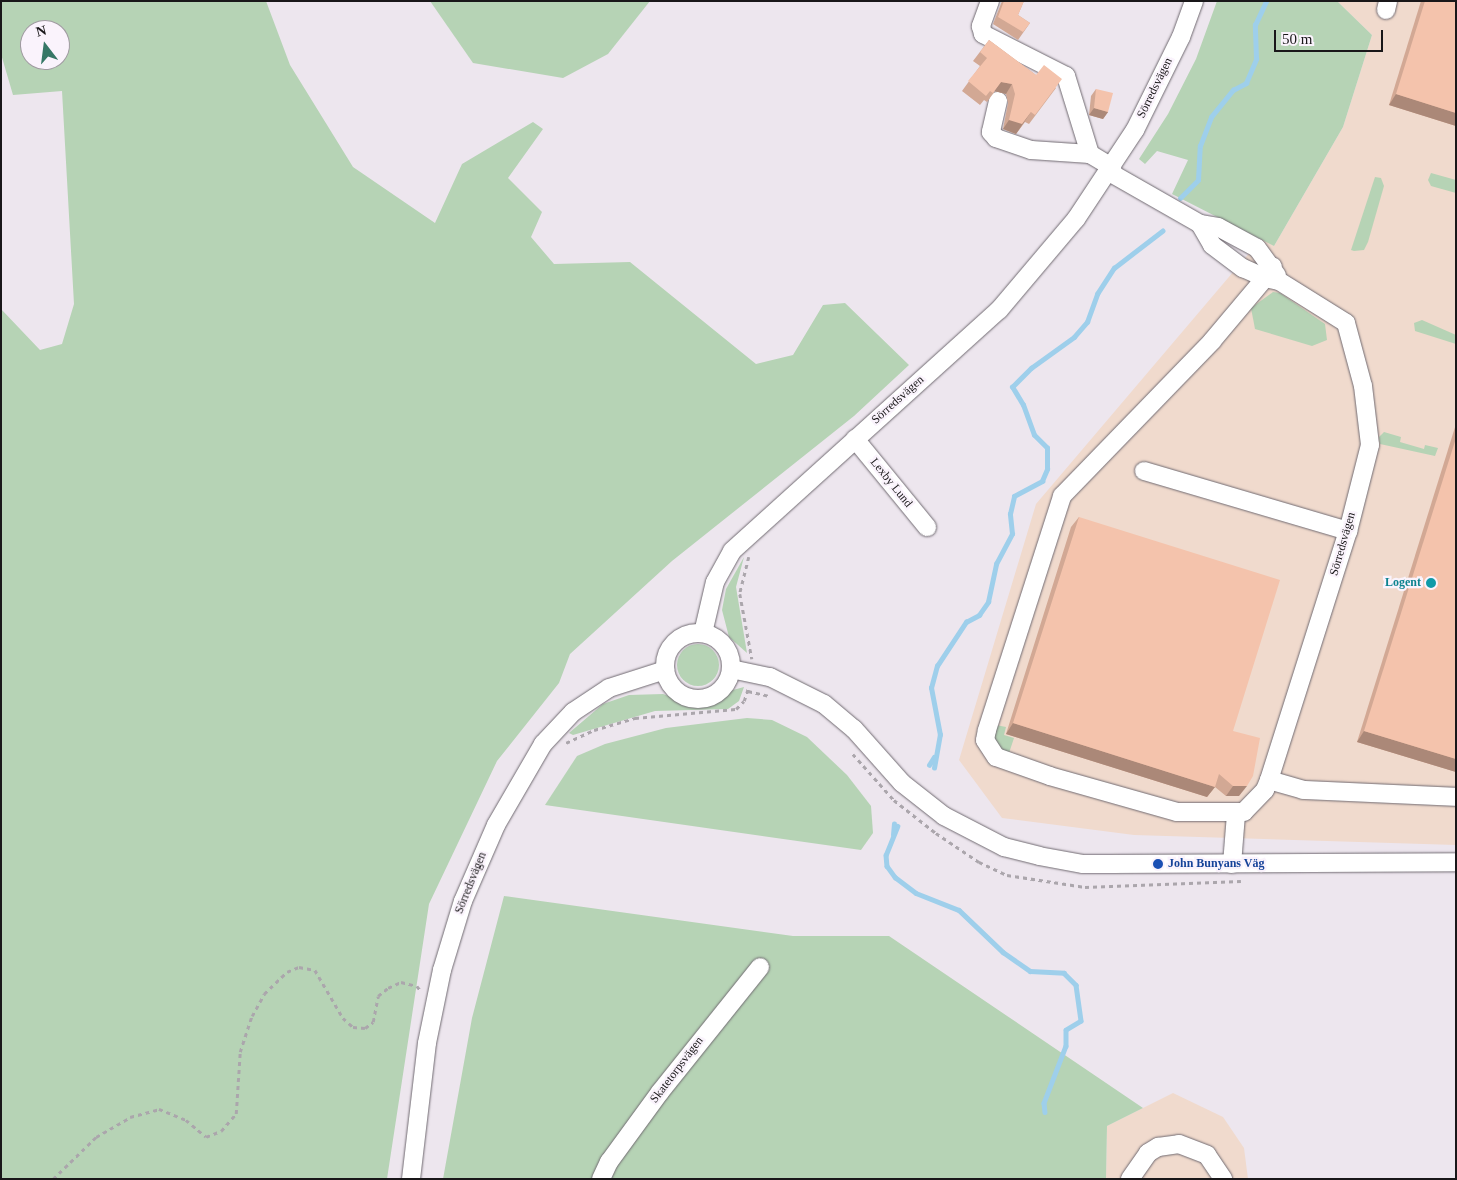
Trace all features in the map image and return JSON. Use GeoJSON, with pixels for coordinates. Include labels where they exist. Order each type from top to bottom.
{"type":"FeatureCollection","features":[{"type":"Feature","properties":{"kind":"street"},"geometry":{"type":"LineString","coordinates":[[990,1],[981,26],[983,34],[1066,76],[1090,154]]}},
{"type":"Feature","properties":{"kind":"street","name":"Sörredsvägen"},"geometry":{"type":"LineString","coordinates":[[703,633],[715,582],[726,558],[747,535],[999,310],[1055,246],[1111,169],[1156,88],[1194,1]]}},
{"type":"Feature","properties":{"kind":"street"},"geometry":{"type":"LineString","coordinates":[[998,101],[991,132],[996,138],[1031,150],[1090,154],[1111,169]]}},
{"type":"Feature","properties":{"kind":"street","name":"Sörredsvägen"},"geometry":{"type":"LineString","coordinates":[[1111,169],[1200,224],[1234,235],[1257,248],[1272,275]]}},
{"type":"Feature","properties":{"kind":"street","name":"Sörredsvägen"},"geometry":{"type":"LineString","coordinates":[[1200,224],[1212,245],[1243,268],[1272,275],[1346,323],[1363,386],[1370,445],[1348,531],[1269,780],[1251,808],[1236,819]]}},
{"type":"Feature","properties":{"kind":"street"},"geometry":{"type":"LineString","coordinates":[[1232,864],[1236,819],[1177,812],[1050,776],[996,756],[985,740],[1062,496],[1212,341],[1272,275]]}},
{"type":"Feature","properties":{"kind":"street","name":"Lexby Lund"},"geometry":{"type":"LineString","coordinates":[[855,439],[927,527]]}},
{"type":"Feature","properties":{"kind":"street"},"geometry":{"type":"LineString","coordinates":[[1144,471],[1348,531]]}},
{"type":"Feature","properties":{"kind":"street"},"geometry":{"type":"LineString","coordinates":[[703,633],[725,646],[731,670],[720,690],[698,699],[676,690],[665,670],[667,655],[675,642],[688,634],[703,633]]}},
{"type":"Feature","properties":{"kind":"street","name":"Sörredsvägen"},"geometry":{"type":"LineString","coordinates":[[411,1179],[434,1006],[453,929],[475,870],[496,825],[543,744],[589,699],[629,679],[665,670]]}},
{"type":"Feature","properties":{"kind":"street"},"geometry":{"type":"LineString","coordinates":[[731,670],[751,671],[785,683],[824,704],[854,730],[902,783],[944,816],[1004,847],[1083,864],[1456,862]]}},
{"type":"Feature","properties":{"kind":"street"},"geometry":{"type":"LineString","coordinates":[[1269,780],[1304,790],[1456,797]]}},
{"type":"Feature","properties":{"kind":"street","name":"Skatetorpsvägen"},"geometry":{"type":"LineString","coordinates":[[601,1179],[609,1162],[660,1092],[760,967]]}},
{"type":"Feature","properties":{"kind":"street"},"geometry":{"type":"LineString","coordinates":[[1130,1179],[1148,1153],[1158,1147],[1179,1144],[1207,1155],[1223,1179]]}},
{"type":"Feature","properties":{"kind":"path"},"geometry":{"type":"LineString","coordinates":[[562,747],[580,736],[635,718],[736,709],[748,691],[751,671],[751,644],[740,594],[743,574],[752,553]]}},
{"type":"Feature","properties":{"kind":"path"},"geometry":{"type":"LineString","coordinates":[[748,691],[776,698]]}},
{"type":"Feature","properties":{"kind":"path"},"geometry":{"type":"LineString","coordinates":[[850,751],[894,800],[936,833],[979,862],[1007,875],[1086,887],[1243,880]]}},
{"type":"Feature","properties":{"kind":"path"},"geometry":{"type":"LineString","coordinates":[[53,1179],[109,1127],[159,1109],[174,1113],[206,1137],[221,1132],[236,1114],[240,1052],[252,1016],[264,994],[287,972],[299,967],[315,970],[343,1018],[352,1027],[364,1028],[373,1022],[378,996],[401,982],[417,986],[434,1006]]}},
{"type":"Feature","properties":{"kind":"shaded area"},"geometry":{"type":"Polygon","coordinates":[[[1337,1],[1456,1],[1456,845],[1134,835],[1002,818],[959,760],[1036,504],[1262,238],[1274,246],[1343,127],[1372,35],[1337,1]]]}},
{"type":"Feature","properties":{"kind":"shaded area"},"geometry":{"type":"Polygon","coordinates":[[[1173,1093],[1223,1117],[1244,1148],[1248,1179],[1106,1179],[1107,1126],[1173,1093]]]}},
{"type":"Feature","properties":{"kind":"green space"},"geometry":{"type":"Polygon","coordinates":[[[1,1],[266,1],[290,65],[353,167],[435,223],[462,164],[533,122],[543,129],[508,178],[542,212],[531,237],[554,264],[630,262],[756,364],[793,355],[823,305],[845,303],[909,365],[854,416],[672,561],[570,654],[559,683],[497,761],[429,904],[387,1179],[1,1179],[1,309],[40,350],[62,344],[74,304],[62,91],[13,95],[1,54],[1,1]]]}},
{"type":"Feature","properties":{"kind":"green space"},"geometry":{"type":"Polygon","coordinates":[[[430,1],[650,1],[608,54],[563,78],[473,63],[430,1]]]}},
{"type":"Feature","properties":{"kind":"green space"},"geometry":{"type":"Polygon","coordinates":[[[1217,1],[1337,1],[1372,35],[1343,127],[1274,246],[1172,194],[1188,160],[1157,151],[1145,164],[1139,159],[1168,114],[1196,59],[1217,1]]]}},
{"type":"Feature","properties":{"kind":"green space"},"geometry":{"type":"Polygon","coordinates":[[[1431,173],[1456,180],[1456,193],[1431,186],[1428,180],[1431,173]]]}},
{"type":"Feature","properties":{"kind":"green space"},"geometry":{"type":"Polygon","coordinates":[[[1375,177],[1381,178],[1384,186],[1368,242],[1364,250],[1354,251],[1351,250],[1375,177]]]}},
{"type":"Feature","properties":{"kind":"green space"},"geometry":{"type":"Polygon","coordinates":[[[1273,292],[1280,293],[1325,324],[1327,340],[1312,346],[1255,329],[1251,308],[1273,292]]]}},
{"type":"Feature","properties":{"kind":"green space"},"geometry":{"type":"Polygon","coordinates":[[[1422,320],[1456,335],[1456,344],[1415,331],[1414,323],[1422,320]]]}},
{"type":"Feature","properties":{"kind":"green space"},"geometry":{"type":"Polygon","coordinates":[[[1384,432],[1401,437],[1400,442],[1424,449],[1425,445],[1438,448],[1435,456],[1380,444],[1379,437],[1384,432]]]}},
{"type":"Feature","properties":{"kind":"green space"},"geometry":{"type":"Polygon","coordinates":[[[744,557],[736,587],[747,653],[729,637],[722,610],[726,589],[744,557]]]}},
{"type":"Feature","properties":{"kind":"green space"},"geometry":{"type":"Polygon","coordinates":[[[702,644],[710,647],[716,653],[719,665],[716,677],[710,683],[694,686],[686,683],[680,677],[677,661],[680,653],[686,647],[702,644]]]}},
{"type":"Feature","properties":{"kind":"green space"},"geometry":{"type":"Polygon","coordinates":[[[744,687],[739,701],[728,709],[655,711],[573,735],[569,733],[603,704],[629,695],[663,694],[697,706],[713,703],[733,690],[744,687]]]}},
{"type":"Feature","properties":{"kind":"green space"},"geometry":{"type":"Polygon","coordinates":[[[747,718],[772,720],[807,737],[847,775],[871,806],[873,833],[861,850],[545,805],[577,756],[605,744],[666,728],[747,718]]]}},
{"type":"Feature","properties":{"kind":"green space"},"geometry":{"type":"Polygon","coordinates":[[[996,725],[1006,727],[1004,735],[1014,738],[1009,753],[992,746],[996,725]]]}},
{"type":"Feature","properties":{"kind":"green space"},"geometry":{"type":"Polygon","coordinates":[[[504,896],[793,936],[889,936],[1143,1108],[1107,1126],[1106,1179],[443,1179],[472,1018],[504,896]]]}},
{"type":"Feature","properties":{"kind":"building"},"geometry":{"type":"Polygon","coordinates":[[[1004,1],[1024,1],[1018,15],[1030,23],[1023,32],[998,17],[1004,1]]]}},
{"type":"Feature","properties":{"kind":"building"},"geometry":{"type":"Polygon","coordinates":[[[1425,1],[1456,1],[1456,113],[1396,94],[1425,1]]]}},
{"type":"Feature","properties":{"kind":"building"},"geometry":{"type":"Polygon","coordinates":[[[989,40],[1036,75],[1044,65],[1062,79],[1035,115],[1031,112],[1022,124],[1009,120],[1015,94],[1012,84],[1001,82],[993,93],[990,91],[986,96],[968,81],[987,58],[980,52],[989,40]]]}},
{"type":"Feature","properties":{"kind":"building"},"geometry":{"type":"Polygon","coordinates":[[[1096,89],[1113,93],[1108,112],[1094,108],[1096,89]]]}},
{"type":"Feature","properties":{"kind":"building","name":"Logent"},"geometry":{"type":"Polygon","coordinates":[[[1456,438],[1456,759],[1364,731],[1456,438]]]}},
{"type":"Feature","properties":{"kind":"building"},"geometry":{"type":"Polygon","coordinates":[[[1079,517],[1280,580],[1233,731],[1260,738],[1253,776],[1247,786],[1233,786],[1219,774],[1215,787],[1013,723],[1079,517]]]}},
{"type":"Feature","properties":{"kind":"waterway"},"geometry":{"type":"LineString","coordinates":[[1180,198],[1198,180],[1200,146],[1211,117],[1233,90],[1246,83],[1256,59],[1255,25],[1266,1]]}},
{"type":"Feature","properties":{"kind":"waterway"},"geometry":{"type":"LineString","coordinates":[[934,768],[940,735],[931,688],[937,666],[966,622],[979,615],[988,602],[996,564],[1012,534],[1010,514],[1014,496],[1042,481],[1047,469],[1047,448],[1034,435],[1023,405],[1012,387],[1031,368],[1074,337],[1087,322],[1097,294],[1114,268],[1162,231]]}},
{"type":"Feature","properties":{"kind":"waterway"},"geometry":{"type":"LineString","coordinates":[[929,765],[934,757]]}},
{"type":"Feature","properties":{"kind":"waterway"},"geometry":{"type":"LineString","coordinates":[[893,835],[894,824]]}},
{"type":"Feature","properties":{"kind":"waterway"},"geometry":{"type":"LineString","coordinates":[[898,826],[886,855],[887,866],[895,877],[916,893],[959,910],[1003,952],[1030,971],[1064,973],[1076,985],[1081,1021],[1066,1030],[1066,1046],[1044,1103],[1045,1112]]}},
{"type":"Feature","properties":{"kind":"place","name":"Logent"},"geometry":{"type":"Point","coordinates":[1431,583]}},
{"type":"Feature","properties":{"kind":"place","name":"John Bunyans Väg"},"geometry":{"type":"Point","coordinates":[1158,864]}}]}
